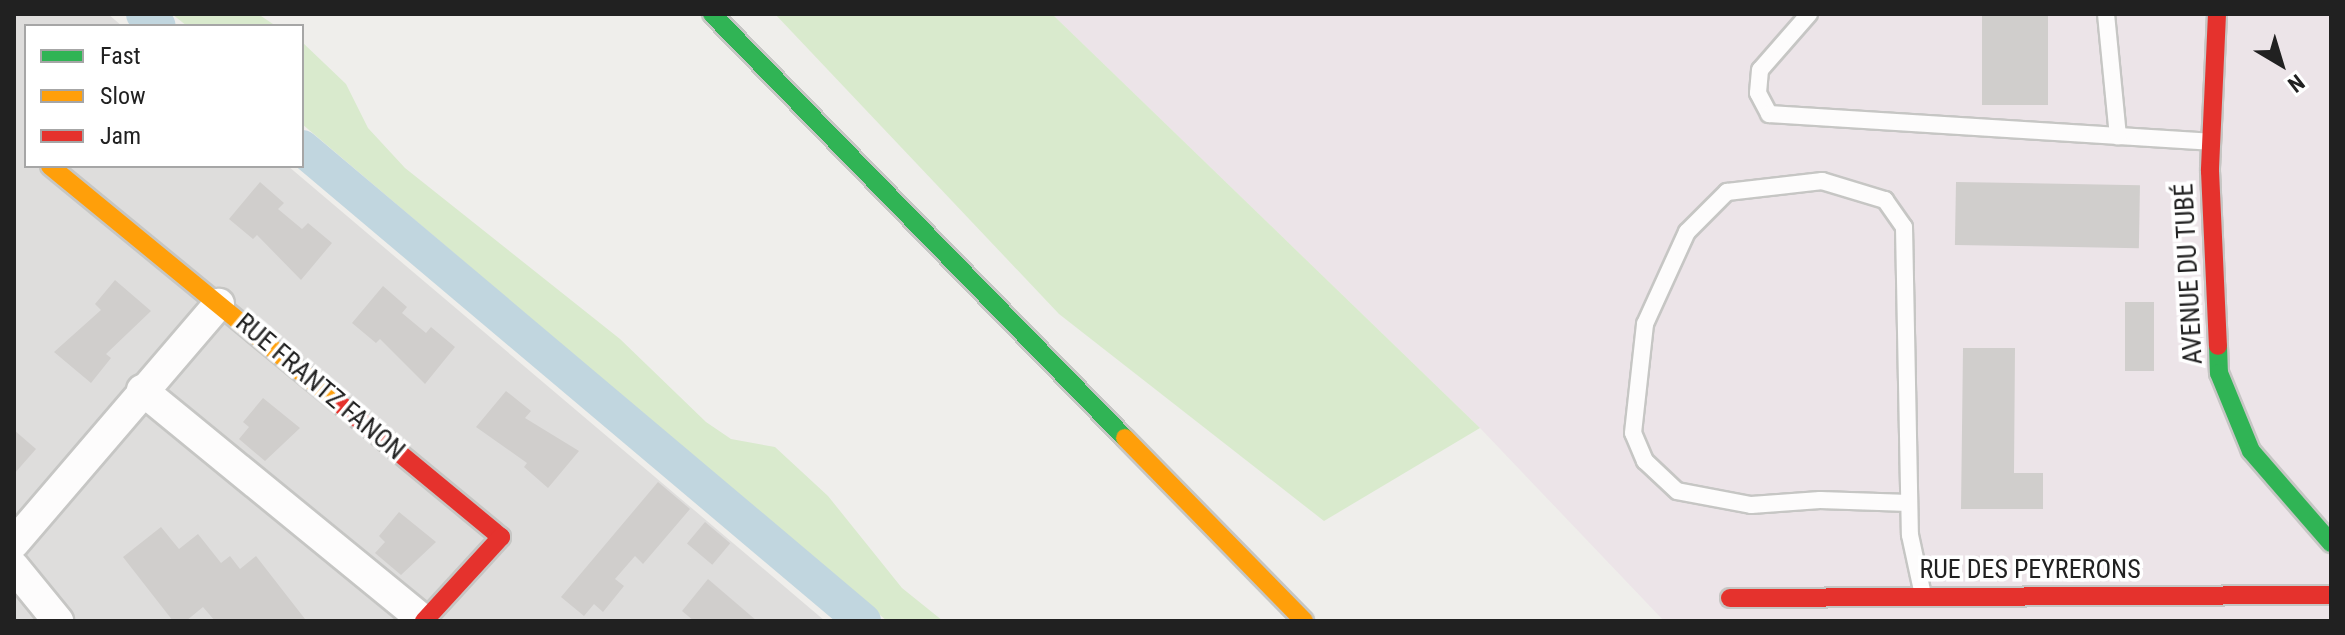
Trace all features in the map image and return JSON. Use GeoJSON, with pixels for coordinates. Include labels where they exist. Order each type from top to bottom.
{"type":"FeatureCollection","features":[{"type":"Feature","properties":{"kind":"street"},"geometry":{"type":"LineString","coordinates":[[712,14],[1304,621]]}},
{"type":"Feature","properties":{"kind":"street","name":"AVENUE DU TUBÉ"},"geometry":{"type":"LineString","coordinates":[[2217,14],[2211,142],[2219,373],[2251,451],[2331,543]]}},
{"type":"Feature","properties":{"kind":"street","name":"RUE FRANTZ FANON"},"geometry":{"type":"LineString","coordinates":[[52,168],[501,537],[424,621],[142,390]]}},
{"type":"Feature","properties":{"kind":"street"},"geometry":{"type":"LineString","coordinates":[[14,543],[142,390],[219,304]]}},
{"type":"Feature","properties":{"kind":"street"},"geometry":{"type":"LineString","coordinates":[[14,568],[58,621]]}},
{"type":"Feature","properties":{"kind":"street","name":"RUE DES PEYRERONS"},"geometry":{"type":"LineString","coordinates":[[1730,598],[1923,597],[2299,608],[2331,595]]}},
{"type":"Feature","properties":{"kind":"lane"},"geometry":{"type":"LineString","coordinates":[[1809,14],[1760,70],[1758,93],[1769,114],[2211,142]]}},
{"type":"Feature","properties":{"kind":"lane"},"geometry":{"type":"LineString","coordinates":[[2106,14],[2118,136]]}},
{"type":"Feature","properties":{"kind":"lane"},"geometry":{"type":"LineString","coordinates":[[1909,503],[1820,500],[1751,505],[1677,491],[1645,461],[1633,433],[1645,324],[1687,232],[1727,192],[1822,181],[1885,200],[1904,227],[1909,503],[1923,597]]}},
{"type":"Feature","properties":{"kind":"shaded area"},"geometry":{"type":"Polygon","coordinates":[[[14,14],[108,14],[120,24],[24,24],[24,168],[290,168],[825,621],[14,621],[14,14]]]}},
{"type":"Feature","properties":{"kind":"shaded area"},"geometry":{"type":"Polygon","coordinates":[[[1052,14],[2331,14],[2331,621],[1664,621],[1480,428],[1052,14]]]}},
{"type":"Feature","properties":{"kind":"green space"},"geometry":{"type":"Polygon","coordinates":[[[172,14],[258,14],[273,24],[184,24],[172,14]]]}},
{"type":"Feature","properties":{"kind":"green space"},"geometry":{"type":"Polygon","coordinates":[[[775,14],[1052,14],[1480,428],[1324,521],[1059,314],[775,14]]]}},
{"type":"Feature","properties":{"kind":"green space"},"geometry":{"type":"Polygon","coordinates":[[[304,44],[346,84],[368,128],[405,168],[620,339],[706,422],[731,439],[775,447],[828,496],[902,588],[943,621],[887,621],[304,126],[304,44]]]}},
{"type":"Feature","properties":{"kind":"building"},"geometry":{"type":"Polygon","coordinates":[[[1982,14],[2048,14],[2048,105],[1982,105],[1982,14]]]}},
{"type":"Feature","properties":{"kind":"building"},"geometry":{"type":"Polygon","coordinates":[[[260,182],[284,203],[278,209],[302,229],[308,223],[332,243],[301,280],[257,235],[253,239],[229,219],[260,182]]]}},
{"type":"Feature","properties":{"kind":"building"},"geometry":{"type":"Polygon","coordinates":[[[1956,182],[2140,185],[2139,248],[1955,245],[1956,182]]]}},
{"type":"Feature","properties":{"kind":"building"},"geometry":{"type":"Polygon","coordinates":[[[115,280],[151,311],[106,354],[111,358],[91,383],[54,352],[101,310],[95,304],[115,280]]]}},
{"type":"Feature","properties":{"kind":"building"},"geometry":{"type":"Polygon","coordinates":[[[383,286],[407,307],[402,313],[426,333],[431,327],[455,347],[425,384],[380,339],[376,343],[352,323],[383,286]]]}},
{"type":"Feature","properties":{"kind":"building"},"geometry":{"type":"Polygon","coordinates":[[[2125,302],[2154,302],[2154,371],[2125,371],[2125,302]]]}},
{"type":"Feature","properties":{"kind":"building"},"geometry":{"type":"Polygon","coordinates":[[[1963,348],[2015,348],[2014,473],[2043,473],[2043,509],[1961,509],[1963,348]]]}},
{"type":"Feature","properties":{"kind":"building"},"geometry":{"type":"Polygon","coordinates":[[[506,391],[531,411],[525,418],[579,451],[548,488],[524,467],[527,463],[476,427],[506,391]]]}},
{"type":"Feature","properties":{"kind":"building"},"geometry":{"type":"Polygon","coordinates":[[[263,398],[300,428],[265,461],[239,439],[249,427],[243,422],[263,398]]]}},
{"type":"Feature","properties":{"kind":"building"},"geometry":{"type":"Polygon","coordinates":[[[14,430],[36,449],[14,474],[14,430]]]}},
{"type":"Feature","properties":{"kind":"building"},"geometry":{"type":"Polygon","coordinates":[[[658,482],[690,509],[643,564],[635,556],[615,579],[624,586],[603,612],[594,604],[584,616],[561,597],[658,482]]]}},
{"type":"Feature","properties":{"kind":"building"},"geometry":{"type":"Polygon","coordinates":[[[399,512],[436,542],[401,575],[375,553],[385,542],[379,536],[399,512]]]}},
{"type":"Feature","properties":{"kind":"building"},"geometry":{"type":"Polygon","coordinates":[[[705,522],[730,543],[712,565],[687,543],[705,522]]]}},
{"type":"Feature","properties":{"kind":"building"},"geometry":{"type":"Polygon","coordinates":[[[161,527],[179,549],[198,534],[221,563],[230,556],[240,569],[256,556],[305,619],[215,621],[203,607],[186,621],[173,621],[123,557],[161,527]]]}},
{"type":"Feature","properties":{"kind":"building"},"geometry":{"type":"Polygon","coordinates":[[[708,579],[757,621],[694,621],[682,611],[708,579]]]}},
{"type":"Feature","properties":{"kind":"waterway"},"geometry":{"type":"LineString","coordinates":[[144,14],[156,24]]}},
{"type":"Feature","properties":{"kind":"waterway"},"geometry":{"type":"LineString","coordinates":[[304,150],[863,621]]}},
{"type":"Feature","properties":{"kind":"traffic: fast"},"geometry":{"type":"LineString","coordinates":[[712,14],[1125,438]]}},
{"type":"Feature","properties":{"kind":"traffic: fast"},"geometry":{"type":"LineString","coordinates":[[2218,346],[2219,373],[2251,451],[2331,543]]}},
{"type":"Feature","properties":{"kind":"traffic: slow"},"geometry":{"type":"LineString","coordinates":[[52,168],[340,404]]}},
{"type":"Feature","properties":{"kind":"traffic: slow"},"geometry":{"type":"LineString","coordinates":[[1125,438],[1304,621]]}},
{"type":"Feature","properties":{"kind":"traffic: jam"},"geometry":{"type":"LineString","coordinates":[[2217,14],[2210,171],[2218,346]]}},
{"type":"Feature","properties":{"kind":"traffic: jam"},"geometry":{"type":"LineString","coordinates":[[340,404],[501,537],[424,621]]}},
{"type":"Feature","properties":{"kind":"traffic: jam"},"geometry":{"type":"LineString","coordinates":[[1730,598],[2331,595]]}}]}
